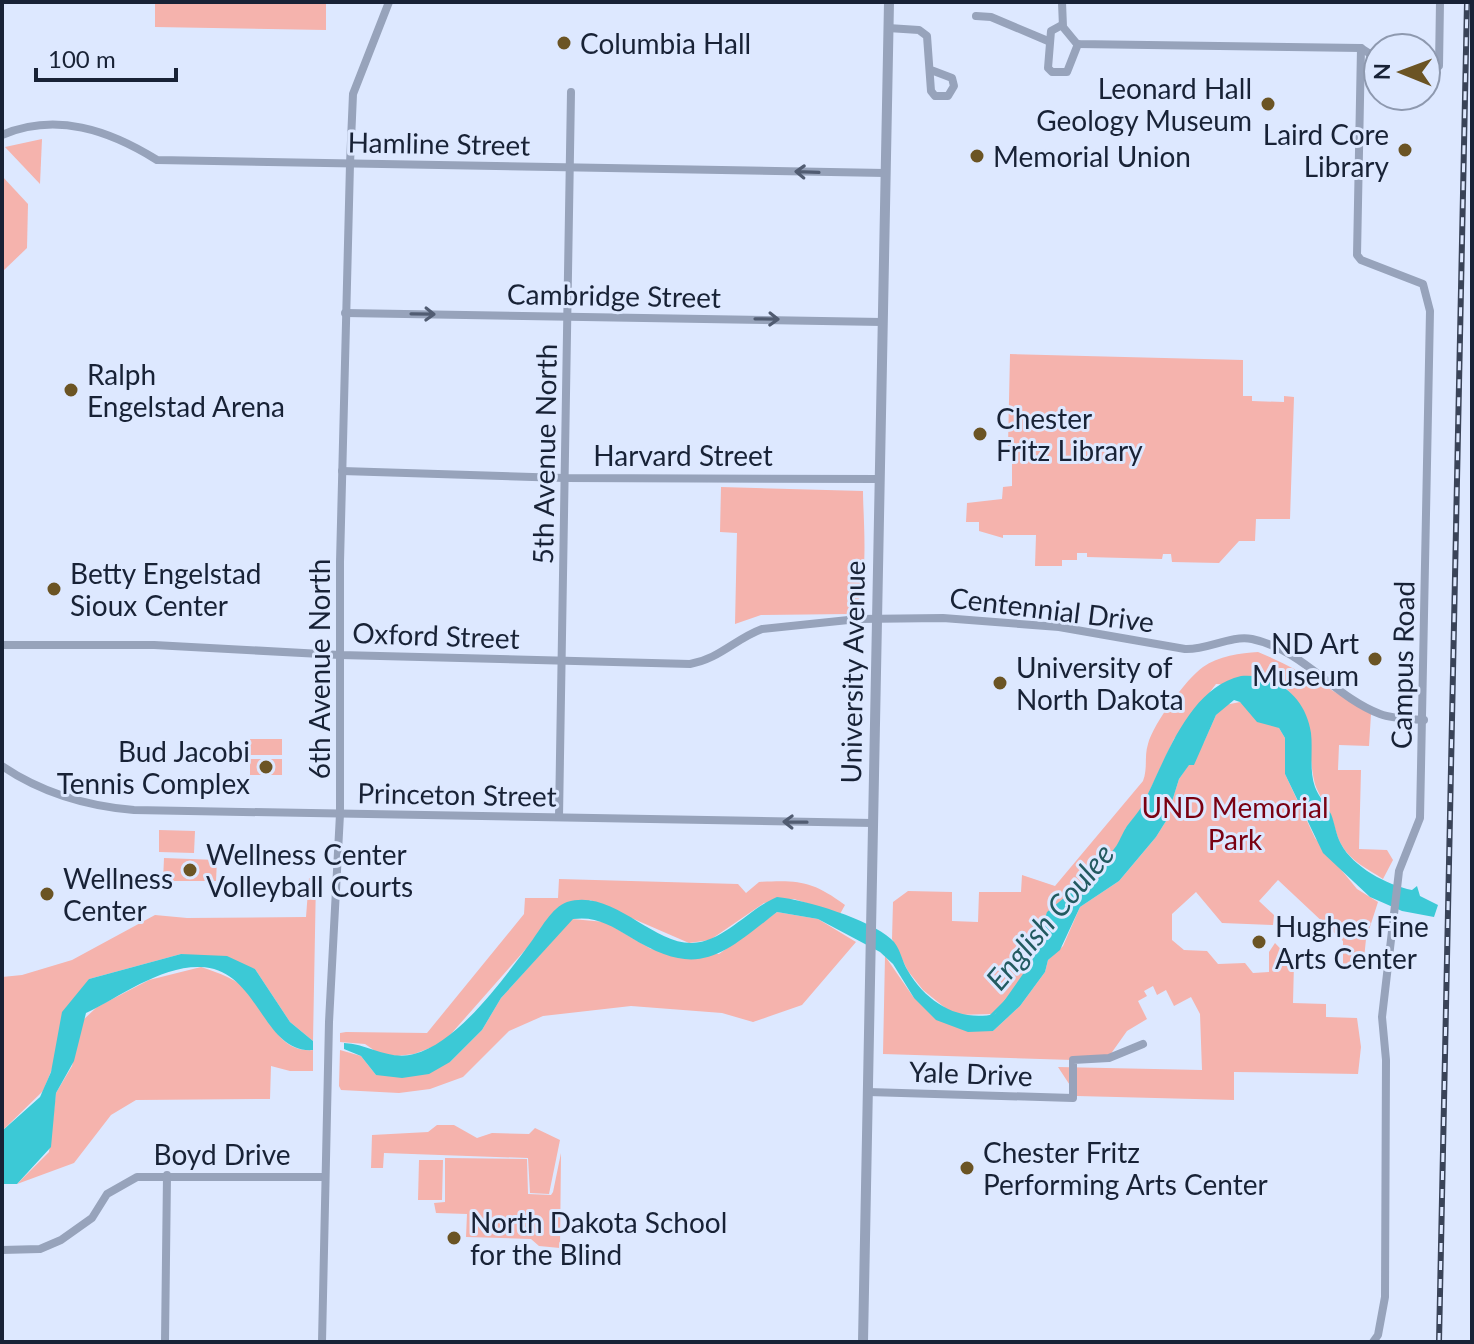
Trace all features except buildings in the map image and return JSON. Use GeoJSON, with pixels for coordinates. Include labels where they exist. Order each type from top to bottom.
{"type":"FeatureCollection","features":[{"type":"Feature","properties":{"kind":"street","name":"6th Avenue North"},"geometry":{"type":"LineString","coordinates":[[322,1342],[331,955],[340,814],[342,471],[353,94],[389,2]]}},
{"type":"Feature","properties":{"kind":"street","name":"University Avenue"},"geometry":{"type":"LineString","coordinates":[[863,1342],[889,2]]}},
{"type":"Feature","properties":{"kind":"street"},"geometry":{"type":"LineString","coordinates":[[1062,2],[1062,25],[1069,38],[1078,44],[1361,48]]}},
{"type":"Feature","properties":{"kind":"street"},"geometry":{"type":"LineString","coordinates":[[1440,2],[1440,32]]}},
{"type":"Feature","properties":{"kind":"street"},"geometry":{"type":"LineString","coordinates":[[976,16],[991,17],[1034,38],[1048,41]]}},
{"type":"Feature","properties":{"kind":"street"},"geometry":{"type":"LineString","coordinates":[[1062,25],[1051,31],[1048,68],[1057,74],[1067,72],[1078,44]]}},
{"type":"Feature","properties":{"kind":"street"},"geometry":{"type":"LineString","coordinates":[[888,28],[919,30],[927,36],[931,70]]}},
{"type":"Feature","properties":{"kind":"street","name":"Campus Road"},"geometry":{"type":"LineString","coordinates":[[1361,48],[1357,255],[1368,263],[1416,280],[1429,298],[1420,818],[1399,871],[1391,913],[1382,1017],[1386,1060],[1385,1297],[1378,1335],[1373,1342]]}},
{"type":"Feature","properties":{"kind":"street","name":"5th Avenue North"},"geometry":{"type":"LineString","coordinates":[[559,817],[571,92]]}},
{"type":"Feature","properties":{"kind":"street","name":"Hamline Street"},"geometry":{"type":"LineString","coordinates":[[2,135],[42,124],[66,124],[121,139],[157,160],[885,173]]}},
{"type":"Feature","properties":{"kind":"street","name":"Cambridge Street"},"geometry":{"type":"LineString","coordinates":[[345,313],[882,322]]}},
{"type":"Feature","properties":{"kind":"street","name":"Harvard Street"},"geometry":{"type":"LineString","coordinates":[[342,471],[565,478],[880,479]]}},
{"type":"Feature","properties":{"kind":"street","name":"Centennial Drive"},"geometry":{"type":"LineString","coordinates":[[858,619],[909,617],[1021,623],[1185,649],[1209,648],[1239,638],[1269,644],[1301,660],[1380,714],[1424,720]]}},
{"type":"Feature","properties":{"kind":"street","name":"Oxford Street"},"geometry":{"type":"LineString","coordinates":[[2,645],[154,645],[340,655],[690,664],[713,660],[744,636],[762,629],[858,619]]}},
{"type":"Feature","properties":{"kind":"street","name":"Princeton Street"},"geometry":{"type":"LineString","coordinates":[[2,766],[32,784],[95,806],[173,812],[873,823]]}},
{"type":"Feature","properties":{"kind":"street","name":"Yale Drive"},"geometry":{"type":"LineString","coordinates":[[868,1092],[1073,1097],[1073,1060],[1109,1058],[1143,1044]]}},
{"type":"Feature","properties":{"kind":"street"},"geometry":{"type":"LineString","coordinates":[[165,1342],[167,1175]]}},
{"type":"Feature","properties":{"kind":"street","name":"Boyd Drive"},"geometry":{"type":"LineString","coordinates":[[2,1250],[40,1249],[61,1240],[92,1218],[107,1194],[137,1177],[325,1177]]}},
{"type":"Feature","properties":{"kind":"green space"},"geometry":{"type":"Polygon","coordinates":[[[155,2],[326,2],[326,30],[155,27],[155,2]]]}},
{"type":"Feature","properties":{"kind":"green space"},"geometry":{"type":"Polygon","coordinates":[[[42,139],[40,184],[5,147],[42,139]]]}},
{"type":"Feature","properties":{"kind":"green space"},"geometry":{"type":"Polygon","coordinates":[[[2,176],[28,204],[27,248],[2,272],[2,176]]]}},
{"type":"Feature","properties":{"kind":"green space"},"geometry":{"type":"Polygon","coordinates":[[[1010,354],[1243,360],[1243,396],[1252,396],[1252,401],[1284,402],[1284,396],[1294,397],[1290,519],[1256,519],[1255,541],[1239,541],[1219,563],[1172,562],[1171,554],[1163,554],[1162,559],[1087,557],[1087,553],[1077,553],[1077,560],[1062,560],[1062,566],[1035,566],[1036,535],[1003,535],[1003,538],[979,531],[979,522],[966,522],[967,503],[1002,499],[1003,487],[1012,486],[1012,446],[1008,446],[1010,354]]]}},
{"type":"Feature","properties":{"kind":"green space"},"geometry":{"type":"Polygon","coordinates":[[[721,487],[863,491],[863,575],[857,605],[850,614],[761,615],[735,624],[737,533],[720,532],[721,487]]]}},
{"type":"Feature","properties":{"kind":"green space"},"geometry":{"type":"Polygon","coordinates":[[[1258,652],[1329,688],[1371,714],[1369,746],[1339,745],[1338,770],[1361,770],[1359,849],[1387,850],[1393,860],[1383,879],[1354,860],[1341,844],[1315,784],[1306,722],[1296,700],[1286,688],[1216,684],[1174,739],[1141,809],[1125,829],[1124,837],[1111,854],[1102,875],[1083,889],[1071,892],[1047,913],[1035,953],[1015,993],[995,1014],[954,1015],[923,990],[908,971],[892,939],[893,902],[908,891],[952,892],[952,921],[978,922],[979,892],[1021,892],[1022,875],[1055,886],[1143,781],[1151,735],[1188,681],[1216,660],[1258,652]]]}},
{"type":"Feature","properties":{"kind":"green space","name":"UND Memorial Park"},"geometry":{"type":"Polygon","coordinates":[[[1240,702],[1279,728],[1285,738],[1285,774],[1315,838],[1357,889],[1378,902],[1366,939],[1363,969],[1343,969],[1343,941],[1278,880],[1259,901],[1274,915],[1273,925],[1222,923],[1196,892],[1172,914],[1172,940],[1184,950],[1207,951],[1218,964],[1245,963],[1253,973],[1269,972],[1269,952],[1275,943],[1294,963],[1293,1003],[1326,1004],[1326,1017],[1357,1018],[1361,1047],[1358,1074],[1234,1072],[1234,1100],[1077,1096],[1058,1067],[1202,1070],[1200,1014],[1191,997],[1174,1006],[1166,990],[1157,995],[1153,986],[1144,991],[1147,996],[1138,1001],[1147,1019],[1127,1031],[1110,1055],[1073,1060],[883,1054],[885,956],[914,998],[993,1031],[1020,1006],[1045,972],[1048,960],[1063,946],[1080,907],[1119,881],[1156,837],[1166,821],[1179,779],[1204,742],[1216,715],[1225,705],[1240,702]]]}},
{"type":"Feature","properties":{"kind":"green space","name":"Bud Jacobi Tennis Complex"},"geometry":{"type":"Polygon","coordinates":[[[250,739],[282,739],[282,755],[250,755],[250,739]]]}},
{"type":"Feature","properties":{"kind":"green space","name":"Bud Jacobi Tennis Complex"},"geometry":{"type":"Polygon","coordinates":[[[250,759],[282,759],[282,775],[250,775],[250,759]]]}},
{"type":"Feature","properties":{"kind":"green space"},"geometry":{"type":"Polygon","coordinates":[[[159,830],[195,831],[194,853],[159,852],[159,830]]]}},
{"type":"Feature","properties":{"kind":"green space","name":"Wellness Center Volleyball Courts"},"geometry":{"type":"Polygon","coordinates":[[[164,858],[217,860],[216,881],[163,881],[164,858]]]}},
{"type":"Feature","properties":{"kind":"green space"},"geometry":{"type":"Polygon","coordinates":[[[309,878],[316,879],[313,1041],[290,1022],[255,969],[181,954],[89,979],[43,1091],[2,1131],[2,977],[22,975],[72,960],[155,915],[187,918],[306,917],[309,878]]]}},
{"type":"Feature","properties":{"kind":"green space"},"geometry":{"type":"Polygon","coordinates":[[[559,879],[738,884],[746,893],[759,882],[796,882],[823,891],[845,905],[840,914],[794,899],[764,903],[710,940],[689,943],[590,900],[525,950],[443,1043],[414,1054],[397,1056],[378,1053],[365,1044],[340,1042],[340,1033],[346,1032],[427,1033],[524,914],[525,898],[558,898],[559,879]]]}},
{"type":"Feature","properties":{"kind":"green space"},"geometry":{"type":"Polygon","coordinates":[[[777,912],[818,919],[856,942],[802,1005],[753,1022],[722,1013],[631,1006],[543,1016],[509,1031],[463,1077],[430,1089],[399,1093],[341,1090],[339,1086],[340,1050],[361,1056],[376,1075],[450,1062],[482,1030],[501,998],[572,919],[605,922],[651,949],[719,954],[777,912]]]}},
{"type":"Feature","properties":{"kind":"green space"},"geometry":{"type":"Polygon","coordinates":[[[201,967],[228,977],[246,989],[276,1032],[291,1046],[313,1050],[313,1071],[290,1071],[271,1066],[270,1099],[136,1100],[111,1115],[74,1163],[17,1184],[49,1152],[56,1093],[72,1066],[82,1021],[97,1007],[149,980],[201,967]]]}},
{"type":"Feature","properties":{"kind":"green space"},"geometry":{"type":"Polygon","coordinates":[[[437,1125],[454,1125],[477,1138],[492,1133],[529,1134],[535,1128],[560,1140],[549,1194],[530,1193],[528,1158],[384,1153],[383,1168],[371,1168],[372,1135],[428,1132],[437,1125]]]}},
{"type":"Feature","properties":{"kind":"green space"},"geometry":{"type":"Polygon","coordinates":[[[561,1153],[560,1248],[539,1246],[531,1239],[466,1237],[467,1214],[436,1213],[434,1203],[445,1202],[445,1158],[527,1159],[528,1194],[551,1195],[561,1153]]]}},
{"type":"Feature","properties":{"kind":"green space"},"geometry":{"type":"Polygon","coordinates":[[[419,1160],[443,1160],[442,1200],[418,1200],[419,1160]]]}},
{"type":"Feature","properties":{"kind":"water"},"geometry":{"type":"Polygon","coordinates":[[[1241,676],[1254,676],[1277,683],[1296,698],[1303,708],[1311,733],[1315,787],[1331,814],[1346,852],[1382,879],[1412,890],[1417,886],[1420,896],[1438,905],[1434,917],[1402,911],[1370,897],[1323,853],[1285,774],[1285,738],[1279,728],[1257,722],[1240,702],[1234,700],[1216,715],[1194,765],[1189,765],[1179,779],[1166,821],[1156,837],[1119,881],[1080,907],[1060,950],[1048,960],[1045,972],[1020,1006],[993,1031],[968,1032],[936,1020],[914,998],[893,964],[880,952],[818,919],[777,912],[723,951],[691,959],[654,950],[603,922],[573,919],[501,998],[482,1030],[450,1062],[429,1074],[402,1078],[376,1075],[361,1056],[344,1049],[344,1043],[405,1056],[431,1048],[479,1007],[556,909],[567,902],[584,900],[616,909],[677,941],[692,943],[715,937],[777,897],[820,906],[868,924],[891,939],[916,982],[945,1008],[969,1015],[995,1014],[1030,964],[1047,912],[1071,892],[1090,885],[1102,875],[1102,859],[1115,848],[1142,806],[1169,748],[1192,711],[1222,683],[1241,676]]]}},
{"type":"Feature","properties":{"kind":"water"},"geometry":{"type":"Polygon","coordinates":[[[181,954],[227,956],[255,969],[290,1022],[313,1041],[313,1050],[296,1048],[282,1039],[248,995],[220,971],[185,968],[155,977],[86,1013],[74,1061],[56,1093],[51,1147],[17,1184],[2,1184],[2,1131],[40,1097],[51,1072],[62,1012],[89,979],[181,954]]]}},
{"type":"Feature","properties":{"kind":"waterway","name":"English Coulee"},"geometry":{"type":"LineString","coordinates":[[990,1017],[1010,997]]}},
{"type":"Feature","properties":{"kind":"railway"},"geometry":{"type":"LineString","coordinates":[[1439,1342],[1467,2]]}},
{"type":"Feature","properties":{"kind":"place","name":"Columbia Hall"},"geometry":{"type":"Point","coordinates":[564,43]}},
{"type":"Feature","properties":{"kind":"place","name":"Leonard Hall Geology Museum"},"geometry":{"type":"Point","coordinates":[1268,104]}},
{"type":"Feature","properties":{"kind":"place","name":"Laird Core Library"},"geometry":{"type":"Point","coordinates":[1405,150]}},
{"type":"Feature","properties":{"kind":"place","name":"Memorial Union"},"geometry":{"type":"Point","coordinates":[977,156]}},
{"type":"Feature","properties":{"kind":"place","name":"Ralph Engelstad Arena"},"geometry":{"type":"Point","coordinates":[71,390]}},
{"type":"Feature","properties":{"kind":"place","name":"Chester Fritz Library"},"geometry":{"type":"Point","coordinates":[980,434]}},
{"type":"Feature","properties":{"kind":"place","name":"Betty Engelstad Sioux Center"},"geometry":{"type":"Point","coordinates":[54,589]}},
{"type":"Feature","properties":{"kind":"place","name":"ND Art Museum"},"geometry":{"type":"Point","coordinates":[1375,659]}},
{"type":"Feature","properties":{"kind":"place","name":"University of North Dakota"},"geometry":{"type":"Point","coordinates":[1000,683]}},
{"type":"Feature","properties":{"kind":"place","name":"Bud Jacobi Tennis Complex"},"geometry":{"type":"Point","coordinates":[266,767]}},
{"type":"Feature","properties":{"kind":"place","name":"Wellness Center Volleyball Courts"},"geometry":{"type":"Point","coordinates":[190,870]}},
{"type":"Feature","properties":{"kind":"place","name":"Wellness Center"},"geometry":{"type":"Point","coordinates":[47,894]}},
{"type":"Feature","properties":{"kind":"place","name":"Hughes Fine Arts Center"},"geometry":{"type":"Point","coordinates":[1259,942]}},
{"type":"Feature","properties":{"kind":"place","name":"Chester Fritz Performing Arts Center"},"geometry":{"type":"Point","coordinates":[967,1168]}},
{"type":"Feature","properties":{"kind":"place","name":"North Dakota School for the Blind"},"geometry":{"type":"Point","coordinates":[454,1238]}}]}
